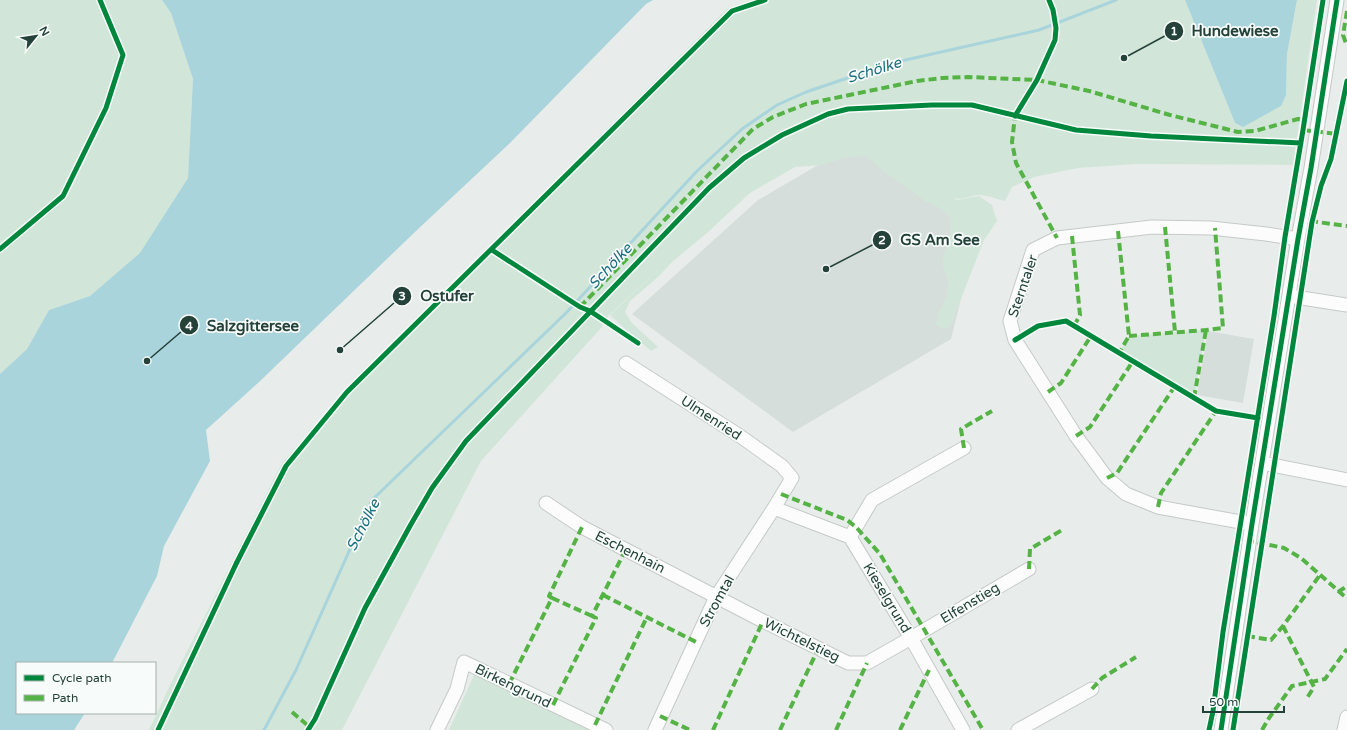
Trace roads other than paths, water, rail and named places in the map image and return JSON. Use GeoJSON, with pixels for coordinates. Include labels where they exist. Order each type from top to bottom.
{"type":"FeatureCollection","features":[{"type":"Feature","properties":{"kind":"street"},"geometry":{"type":"LineString","coordinates":[[1222,730],[1252,524],[1298,239],[1311,168],[1336,0]]}},
{"type":"Feature","properties":{"kind":"street","name":"Sterntaler"},"geometry":{"type":"LineString","coordinates":[[1252,524],[1158,507],[1126,494],[1107,478],[1076,436],[1015,340],[1010,322],[1033,250],[1057,238],[1152,227],[1211,228],[1298,239]]}},
{"type":"Feature","properties":{"kind":"street"},"geometry":{"type":"LineString","coordinates":[[1289,296],[1347,305]]}},
{"type":"Feature","properties":{"kind":"street","name":"Ulmenried"},"geometry":{"type":"LineString","coordinates":[[626,364],[740,436],[782,466],[792,478]]}},
{"type":"Feature","properties":{"kind":"street"},"geometry":{"type":"LineString","coordinates":[[774,508],[850,537],[872,500],[964,448]]}},
{"type":"Feature","properties":{"kind":"street"},"geometry":{"type":"LineString","coordinates":[[1262,463],[1347,480]]}},
{"type":"Feature","properties":{"kind":"street","name":"Stromtal"},"geometry":{"type":"LineString","coordinates":[[655,730],[716,597],[792,478]]}},
{"type":"Feature","properties":{"kind":"street","name":"Eschenhain"},"geometry":{"type":"LineString","coordinates":[[546,503],[582,527],[716,597]]}},
{"type":"Feature","properties":{"kind":"street","name":"Kieselgrund"},"geometry":{"type":"LineString","coordinates":[[850,537],[911,638],[963,730]]}},
{"type":"Feature","properties":{"kind":"street","name":"Elfenstieg"},"geometry":{"type":"LineString","coordinates":[[911,638],[1029,569]]}},
{"type":"Feature","properties":{"kind":"street","name":"Wichtelstieg"},"geometry":{"type":"LineString","coordinates":[[716,597],[848,663],[867,662],[911,638]]}},
{"type":"Feature","properties":{"kind":"street","name":"Birkengrund"},"geometry":{"type":"LineString","coordinates":[[438,730],[457,689],[464,662],[606,730]]}},
{"type":"Feature","properties":{"kind":"street"},"geometry":{"type":"LineString","coordinates":[[1018,730],[1092,689]]}},
{"type":"Feature","properties":{"kind":"street"},"geometry":{"type":"LineString","coordinates":[[1344,730],[1347,717]]}},
{"type":"Feature","properties":{"kind":"water"},"geometry":{"type":"Polygon","coordinates":[[[162,0],[653,0],[646,4],[510,143],[258,383],[206,430],[210,461],[164,546],[157,576],[113,662],[16,662],[16,714],[84,714],[74,730],[0,730],[0,374],[27,349],[49,310],[90,296],[140,253],[188,178],[193,79],[171,13],[162,0]]]}},
{"type":"Feature","properties":{"kind":"water"},"geometry":{"type":"Polygon","coordinates":[[[1185,0],[1297,0],[1287,54],[1286,95],[1281,106],[1243,127],[1235,123],[1185,0]]]}},
{"type":"Feature","properties":{"kind":"waterway","name":"Schölke"},"geometry":{"type":"LineString","coordinates":[[264,730],[296,670],[372,500],[566,313],[697,171],[742,129],[777,105],[806,92],[892,63],[1039,30],[1116,0]]}},
{"type":"Feature","properties":{"kind":"place","name":"Hundewiese"},"geometry":{"type":"Point","coordinates":[1124,58]}},
{"type":"Feature","properties":{"kind":"place","name":"GS Am See"},"geometry":{"type":"Point","coordinates":[826,269]}},
{"type":"Feature","properties":{"kind":"place","name":"Ostufer"},"geometry":{"type":"Point","coordinates":[340,350]}},
{"type":"Feature","properties":{"kind":"place","name":"Salzgittersee"},"geometry":{"type":"Point","coordinates":[147,361]}}]}
